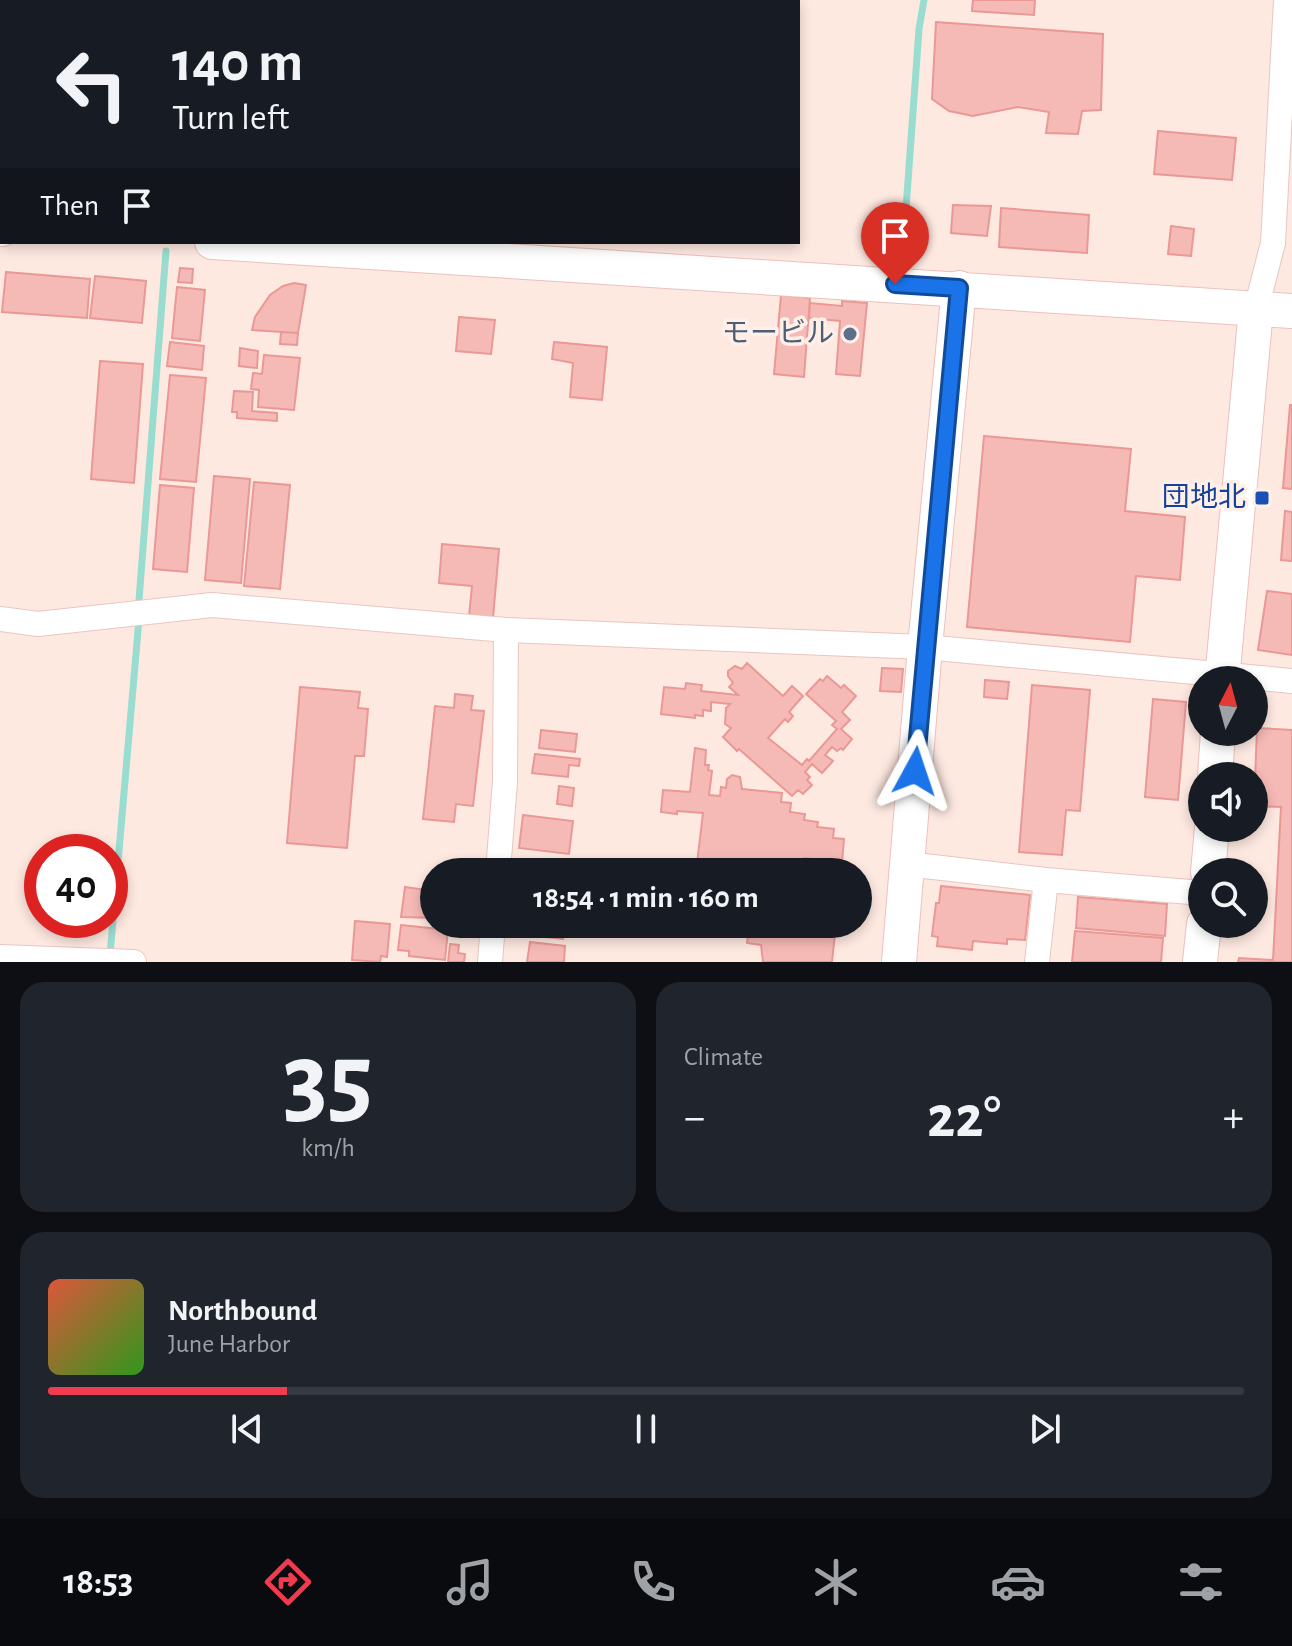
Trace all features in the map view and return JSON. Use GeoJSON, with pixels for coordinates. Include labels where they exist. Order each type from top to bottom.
{"type":"FeatureCollection","features":[{"type":"Feature","properties":{"kind":"street"},"geometry":{"type":"LineString","coordinates":[[1223,666],[1256,309],[1273,243],[1286,0]]}},
{"type":"Feature","properties":{"kind":"street"},"geometry":{"type":"LineString","coordinates":[[244,244],[1292,311]]}},
{"type":"Feature","properties":{"kind":"street"},"geometry":{"type":"LineString","coordinates":[[899,962],[959,288]]}},
{"type":"Feature","properties":{"kind":"street"},"geometry":{"type":"LineString","coordinates":[[0,619],[38,624],[212,605],[506,630],[925,647],[1188,674]]}},
{"type":"Feature","properties":{"kind":"street"},"geometry":{"type":"LineString","coordinates":[[499,858],[505,781],[506,630]]}},
{"type":"Feature","properties":{"kind":"street"},"geometry":{"type":"LineString","coordinates":[[1268,680],[1292,681]]}},
{"type":"Feature","properties":{"kind":"street"},"geometry":{"type":"LineString","coordinates":[[907,864],[1188,892]]}},
{"type":"Feature","properties":{"kind":"street"},"geometry":{"type":"LineString","coordinates":[[1037,962],[1046,880]]}},
{"type":"Feature","properties":{"kind":"street"},"geometry":{"type":"LineString","coordinates":[[490,962],[492,938]]}},
{"type":"Feature","properties":{"kind":"street"},"geometry":{"type":"LineString","coordinates":[[1200,962],[1203,938]]}},
{"type":"Feature","properties":{"kind":"street"},"geometry":{"type":"LineString","coordinates":[[0,957],[134,962]]}},
{"type":"Feature","properties":{"kind":"building"},"geometry":{"type":"Polygon","coordinates":[[[973,0],[1035,0],[1034,15],[972,11],[973,0]]]}},
{"type":"Feature","properties":{"kind":"building"},"geometry":{"type":"Polygon","coordinates":[[[936,22],[1103,34],[1101,110],[1082,111],[1078,134],[1046,133],[1049,112],[1018,107],[973,116],[949,111],[932,99],[936,22]]]}},
{"type":"Feature","properties":{"kind":"building"},"geometry":{"type":"Polygon","coordinates":[[[1158,131],[1236,138],[1232,180],[1154,174],[1158,131]]]}},
{"type":"Feature","properties":{"kind":"building"},"geometry":{"type":"Polygon","coordinates":[[[953,205],[991,206],[987,236],[951,233],[953,205]]]}},
{"type":"Feature","properties":{"kind":"building"},"geometry":{"type":"Polygon","coordinates":[[[1001,208],[1089,215],[1087,253],[999,247],[1001,208]]]}},
{"type":"Feature","properties":{"kind":"building"},"geometry":{"type":"Polygon","coordinates":[[[1171,226],[1194,229],[1191,256],[1168,254],[1171,226]]]}},
{"type":"Feature","properties":{"kind":"building"},"geometry":{"type":"Polygon","coordinates":[[[180,268],[193,269],[192,283],[178,282],[180,268]]]}},
{"type":"Feature","properties":{"kind":"building"},"geometry":{"type":"Polygon","coordinates":[[[6,272],[90,279],[87,318],[2,312],[6,272]]]}},
{"type":"Feature","properties":{"kind":"building"},"geometry":{"type":"Polygon","coordinates":[[[95,276],[146,281],[142,323],[90,318],[95,276]]]}},
{"type":"Feature","properties":{"kind":"building"},"geometry":{"type":"Polygon","coordinates":[[[294,283],[306,285],[298,333],[252,330],[255,317],[270,295],[294,283]]]}},
{"type":"Feature","properties":{"kind":"building"},"geometry":{"type":"Polygon","coordinates":[[[177,287],[205,290],[200,341],[172,338],[177,287]]]}},
{"type":"Feature","properties":{"kind":"building"},"geometry":{"type":"Polygon","coordinates":[[[781,295],[810,298],[804,377],[774,374],[781,295]]]}},
{"type":"Feature","properties":{"kind":"building"},"geometry":{"type":"Polygon","coordinates":[[[842,301],[867,303],[860,376],[836,374],[840,321],[809,318],[810,303],[842,306],[842,301]]]}},
{"type":"Feature","properties":{"kind":"building"},"geometry":{"type":"Polygon","coordinates":[[[459,317],[495,320],[491,354],[456,351],[459,317]]]}},
{"type":"Feature","properties":{"kind":"building"},"geometry":{"type":"Polygon","coordinates":[[[281,332],[298,333],[297,345],[280,344],[281,332]]]}},
{"type":"Feature","properties":{"kind":"building"},"geometry":{"type":"Polygon","coordinates":[[[170,342],[204,346],[202,370],[167,366],[170,342]]]}},
{"type":"Feature","properties":{"kind":"building"},"geometry":{"type":"Polygon","coordinates":[[[554,342],[607,347],[602,400],[570,397],[573,363],[552,359],[554,342]]]}},
{"type":"Feature","properties":{"kind":"building"},"geometry":{"type":"Polygon","coordinates":[[[240,348],[258,351],[257,368],[239,366],[240,348]]]}},
{"type":"Feature","properties":{"kind":"building"},"geometry":{"type":"Polygon","coordinates":[[[264,355],[300,358],[294,410],[258,407],[259,390],[251,389],[253,373],[262,374],[264,355]]]}},
{"type":"Feature","properties":{"kind":"building"},"geometry":{"type":"Polygon","coordinates":[[[100,361],[143,364],[134,483],[91,479],[100,361]]]}},
{"type":"Feature","properties":{"kind":"building"},"geometry":{"type":"Polygon","coordinates":[[[170,375],[206,378],[196,482],[160,479],[170,375]]]}},
{"type":"Feature","properties":{"kind":"building"},"geometry":{"type":"Polygon","coordinates":[[[234,391],[253,392],[252,411],[277,413],[277,421],[237,418],[237,412],[232,412],[234,391]]]}},
{"type":"Feature","properties":{"kind":"building"},"geometry":{"type":"Polygon","coordinates":[[[1292,405],[1292,489],[1283,488],[1292,405]]]}},
{"type":"Feature","properties":{"kind":"building"},"geometry":{"type":"Polygon","coordinates":[[[984,436],[1131,449],[1125,511],[1185,517],[1180,580],[1136,576],[1130,642],[967,627],[984,436]]]}},
{"type":"Feature","properties":{"kind":"building"},"geometry":{"type":"Polygon","coordinates":[[[214,476],[250,479],[241,583],[205,580],[214,476]]]}},
{"type":"Feature","properties":{"kind":"building"},"geometry":{"type":"Polygon","coordinates":[[[254,482],[290,485],[280,589],[244,586],[254,482]]]}},
{"type":"Feature","properties":{"kind":"building"},"geometry":{"type":"Polygon","coordinates":[[[160,485],[194,488],[187,572],[153,569],[160,485]]]}},
{"type":"Feature","properties":{"kind":"building"},"geometry":{"type":"Polygon","coordinates":[[[1285,511],[1292,512],[1292,561],[1281,560],[1285,511]]]}},
{"type":"Feature","properties":{"kind":"building"},"geometry":{"type":"Polygon","coordinates":[[[442,544],[499,549],[493,618],[469,616],[472,586],[439,583],[442,544]]]}},
{"type":"Feature","properties":{"kind":"building"},"geometry":{"type":"Polygon","coordinates":[[[1267,591],[1292,594],[1292,655],[1258,650],[1267,591]]]}},
{"type":"Feature","properties":{"kind":"building"},"geometry":{"type":"Polygon","coordinates":[[[747,663],[783,696],[792,686],[803,696],[789,712],[793,716],[788,722],[785,719],[768,738],[802,765],[837,729],[832,725],[836,721],[806,694],[827,676],[856,696],[842,712],[850,720],[841,729],[852,739],[843,750],[837,751],[832,747],[825,755],[833,761],[822,773],[812,764],[805,772],[812,785],[803,794],[798,790],[792,796],[723,737],[731,728],[725,724],[726,708],[730,704],[711,702],[711,711],[703,710],[703,716],[695,715],[695,718],[661,714],[664,687],[685,689],[686,683],[702,685],[701,691],[738,695],[729,687],[733,683],[728,671],[735,666],[742,669],[747,663]]]}},
{"type":"Feature","properties":{"kind":"building"},"geometry":{"type":"Polygon","coordinates":[[[882,668],[903,669],[901,692],[880,691],[882,668]]]}},
{"type":"Feature","properties":{"kind":"building"},"geometry":{"type":"Polygon","coordinates":[[[985,680],[1009,682],[1007,699],[984,697],[985,680]]]}},
{"type":"Feature","properties":{"kind":"building"},"geometry":{"type":"Polygon","coordinates":[[[1032,685],[1090,690],[1080,811],[1066,810],[1062,855],[1019,852],[1032,685]]]}},
{"type":"Feature","properties":{"kind":"building"},"geometry":{"type":"Polygon","coordinates":[[[300,687],[360,692],[358,708],[368,709],[364,756],[355,756],[347,848],[287,843],[300,687]]]}},
{"type":"Feature","properties":{"kind":"building"},"geometry":{"type":"Polygon","coordinates":[[[455,694],[473,696],[471,710],[484,711],[473,806],[456,804],[454,822],[423,819],[435,706],[454,708],[455,694]]]}},
{"type":"Feature","properties":{"kind":"building"},"geometry":{"type":"Polygon","coordinates":[[[1153,699],[1186,702],[1178,800],[1145,797],[1153,699]]]}},
{"type":"Feature","properties":{"kind":"building"},"geometry":{"type":"Polygon","coordinates":[[[1268,729],[1292,730],[1292,962],[1238,962],[1239,958],[1273,960],[1281,807],[1268,807],[1268,762],[1256,762],[1256,746],[1268,746],[1268,729]]]}},
{"type":"Feature","properties":{"kind":"building"},"geometry":{"type":"Polygon","coordinates":[[[541,730],[577,734],[575,752],[539,748],[541,730]]]}},
{"type":"Feature","properties":{"kind":"building"},"geometry":{"type":"Polygon","coordinates":[[[695,748],[706,750],[705,765],[709,765],[708,770],[712,771],[709,795],[720,796],[721,787],[726,788],[727,779],[732,775],[740,777],[742,789],[782,793],[781,802],[791,803],[790,812],[805,814],[804,820],[818,822],[817,827],[834,829],[833,838],[844,839],[842,858],[698,858],[703,813],[661,812],[663,790],[690,792],[695,748]]]}},
{"type":"Feature","properties":{"kind":"building"},"geometry":{"type":"Polygon","coordinates":[[[535,754],[580,759],[579,766],[569,765],[568,777],[532,773],[535,754]]]}},
{"type":"Feature","properties":{"kind":"building"},"geometry":{"type":"Polygon","coordinates":[[[559,786],[574,788],[572,806],[557,804],[559,786]]]}},
{"type":"Feature","properties":{"kind":"building"},"geometry":{"type":"Polygon","coordinates":[[[523,815],[573,821],[569,854],[519,848],[523,815]]]}},
{"type":"Feature","properties":{"kind":"building"},"geometry":{"type":"Polygon","coordinates":[[[941,886],[1030,895],[1025,940],[1007,939],[1007,944],[973,941],[972,950],[937,946],[938,937],[932,936],[941,886]]]}},
{"type":"Feature","properties":{"kind":"building"},"geometry":{"type":"Polygon","coordinates":[[[405,887],[420,889],[420,918],[401,917],[405,887]]]}},
{"type":"Feature","properties":{"kind":"building"},"geometry":{"type":"Polygon","coordinates":[[[1078,897],[1167,904],[1165,936],[1076,928],[1078,897]]]}},
{"type":"Feature","properties":{"kind":"building"},"geometry":{"type":"Polygon","coordinates":[[[355,921],[390,924],[387,957],[381,956],[380,962],[352,960],[355,921]]]}},
{"type":"Feature","properties":{"kind":"building"},"geometry":{"type":"Polygon","coordinates":[[[401,925],[420,927],[420,938],[447,938],[445,960],[409,956],[409,951],[398,950],[401,925]]]}},
{"type":"Feature","properties":{"kind":"building"},"geometry":{"type":"Polygon","coordinates":[[[1075,931],[1163,938],[1161,962],[1072,962],[1075,931]]]}},
{"type":"Feature","properties":{"kind":"building"},"geometry":{"type":"Polygon","coordinates":[[[748,938],[835,938],[832,962],[763,962],[761,945],[747,943],[748,938]]]}},
{"type":"Feature","properties":{"kind":"building"},"geometry":{"type":"Polygon","coordinates":[[[530,942],[565,946],[564,962],[527,962],[530,942]]]}},
{"type":"Feature","properties":{"kind":"building"},"geometry":{"type":"Polygon","coordinates":[[[450,944],[459,945],[458,953],[465,954],[464,962],[448,962],[450,944]]]}},
{"type":"Feature","properties":{"kind":"waterway"},"geometry":{"type":"LineString","coordinates":[[902,264],[919,29],[924,0]]}},
{"type":"Feature","properties":{"kind":"waterway"},"geometry":{"type":"LineString","coordinates":[[139,600],[166,251]]}},
{"type":"Feature","properties":{"kind":"waterway"},"geometry":{"type":"LineString","coordinates":[[110,955],[139,619]]}},
{"type":"Feature","properties":{"kind":"place","name":"モービル"},"geometry":{"type":"Point","coordinates":[850,334]}},
{"type":"Feature","properties":{"kind":"place","name":"団地北"},"geometry":{"type":"Point","coordinates":[1262,498]}},
{"type":"Feature","properties":{"kind":"route"},"geometry":{"type":"LineString","coordinates":[[895,284],[959,288],[915,771]]}}]}
